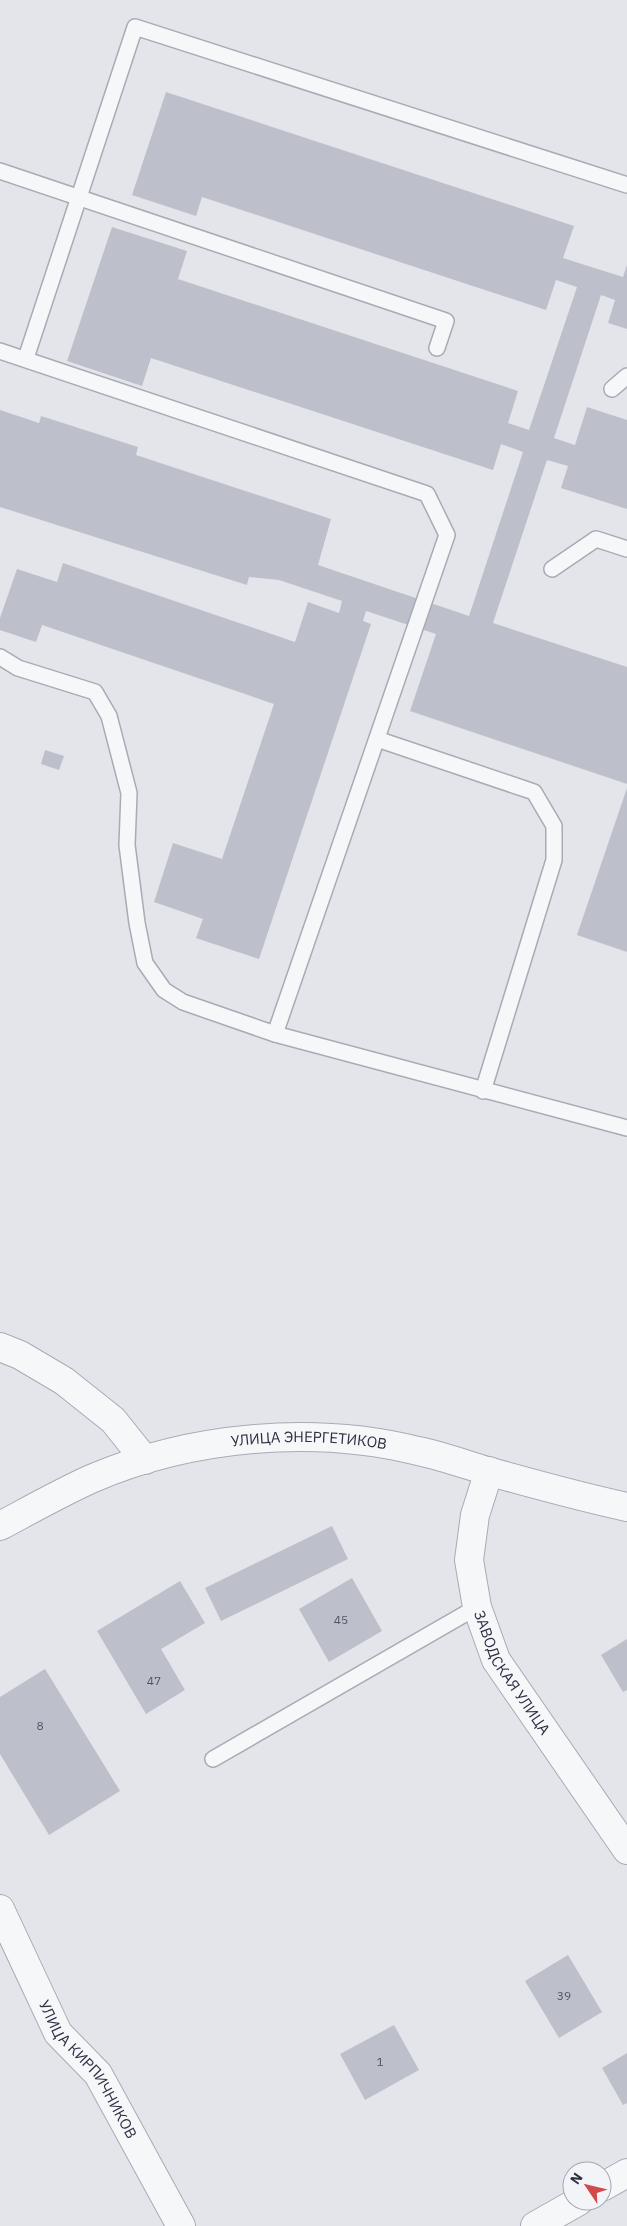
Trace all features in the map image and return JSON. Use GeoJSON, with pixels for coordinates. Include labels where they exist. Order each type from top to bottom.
{"type":"FeatureCollection","features":[{"type":"Feature","properties":{"kind":"street"},"geometry":{"type":"LineString","coordinates":[[0,1347],[20,1355],[64,1381],[113,1420],[146,1460]]}},
{"type":"Feature","properties":{"kind":"street","name":"УЛИЦА ЭНЕРГЕТИКОВ"},"geometry":{"type":"LineString","coordinates":[[0,1526],[92,1479],[146,1460],[195,1448],[250,1439],[318,1437],[372,1441],[418,1451],[579,1496],[627,1506]]}},
{"type":"Feature","properties":{"kind":"street","name":"ЗАВОДСКАЯ УЛИЦА"},"geometry":{"type":"LineString","coordinates":[[489,1471],[476,1515],[469,1560],[477,1607],[496,1660],[627,1850]]}},
{"type":"Feature","properties":{"kind":"street","name":"УЛИЦА КИРПИЧНИКОВ"},"geometry":{"type":"LineString","coordinates":[[0,1909],[58,2033],[98,2074],[181,2226]]}},
{"type":"Feature","properties":{"kind":"street"},"geometry":{"type":"LineString","coordinates":[[612,2182],[627,2173]]}},
{"type":"Feature","properties":{"kind":"street"},"geometry":{"type":"LineString","coordinates":[[535,2226],[562,2210]]}},
{"type":"Feature","properties":{"kind":"lane"},"geometry":{"type":"LineString","coordinates":[[26,358],[135,27],[627,185]]}},
{"type":"Feature","properties":{"kind":"lane"},"geometry":{"type":"LineString","coordinates":[[0,171],[446,321],[437,348]]}},
{"type":"Feature","properties":{"kind":"lane"},"geometry":{"type":"LineString","coordinates":[[0,351],[26,358],[427,494],[447,535],[275,1034]]}},
{"type":"Feature","properties":{"kind":"lane"},"geometry":{"type":"LineString","coordinates":[[612,389],[627,376]]}},
{"type":"Feature","properties":{"kind":"lane"},"geometry":{"type":"LineString","coordinates":[[552,569],[596,539],[627,549]]}},
{"type":"Feature","properties":{"kind":"lane"},"geometry":{"type":"LineString","coordinates":[[0,657],[18,668],[95,692],[109,716],[129,793],[127,845],[137,923],[145,963],[164,990],[183,1002],[275,1034],[627,1128]]}},
{"type":"Feature","properties":{"kind":"lane"},"geometry":{"type":"LineString","coordinates":[[377,739],[534,792],[554,826],[554,860],[483,1091]]}},
{"type":"Feature","properties":{"kind":"lane"},"geometry":{"type":"LineString","coordinates":[[213,1759],[477,1607]]}},
{"type":"Feature","properties":{"kind":"building"},"geometry":{"type":"Polygon","coordinates":[[[166,92],[574,226],[563,258],[623,277],[627,265],[627,329],[608,323],[615,300],[601,295],[554,438],[575,445],[587,407],[627,420],[627,509],[561,488],[568,466],[547,460],[493,623],[627,667],[627,784],[410,711],[436,634],[366,611],[363,621],[371,624],[259,959],[196,938],[203,919],[154,902],[173,843],[222,859],[274,704],[42,625],[36,642],[0,630],[0,618],[17,569],[57,582],[63,563],[295,642],[308,602],[339,613],[342,601],[279,580],[249,577],[247,585],[0,507],[0,410],[39,423],[41,416],[138,447],[136,455],[331,519],[318,565],[469,616],[523,452],[501,444],[493,470],[151,358],[142,386],[67,361],[112,227],[187,251],[178,279],[518,391],[508,423],[529,430],[577,287],[556,280],[546,310],[202,197],[196,216],[132,195],[166,92]]]}},
{"type":"Feature","properties":{"kind":"building"},"geometry":{"type":"Polygon","coordinates":[[[45,750],[64,756],[59,770],[41,764],[45,750]]]}},
{"type":"Feature","properties":{"kind":"building"},"geometry":{"type":"Polygon","coordinates":[[[627,788],[627,952],[577,935],[627,788]]]}},
{"type":"Feature","properties":{"kind":"building"},"geometry":{"type":"Polygon","coordinates":[[[332,1526],[348,1559],[221,1621],[205,1588],[332,1526]]]}},
{"type":"Feature","properties":{"kind":"building"},"geometry":{"type":"Polygon","coordinates":[[[352,1578],[382,1631],[329,1662],[299,1609],[352,1578]]]}},
{"type":"Feature","properties":{"kind":"building"},"geometry":{"type":"Polygon","coordinates":[[[180,1581],[205,1623],[161,1649],[185,1690],[146,1714],[97,1631],[180,1581]]]}},
{"type":"Feature","properties":{"kind":"building"},"geometry":{"type":"Polygon","coordinates":[[[627,1639],[627,1690],[623,1692],[601,1655],[627,1639]]]}},
{"type":"Feature","properties":{"kind":"building"},"geometry":{"type":"Polygon","coordinates":[[[45,1669],[120,1791],[49,1835],[0,1754],[0,1697],[45,1669]]]}},
{"type":"Feature","properties":{"kind":"building"},"geometry":{"type":"Polygon","coordinates":[[[568,1955],[602,2012],[559,2038],[525,1981],[568,1955]]]}},
{"type":"Feature","properties":{"kind":"building"},"geometry":{"type":"Polygon","coordinates":[[[394,2025],[419,2070],[365,2100],[340,2054],[394,2025]]]}},
{"type":"Feature","properties":{"kind":"building"},"geometry":{"type":"Polygon","coordinates":[[[627,2053],[627,2103],[623,2105],[602,2068],[627,2053]]]}}]}
